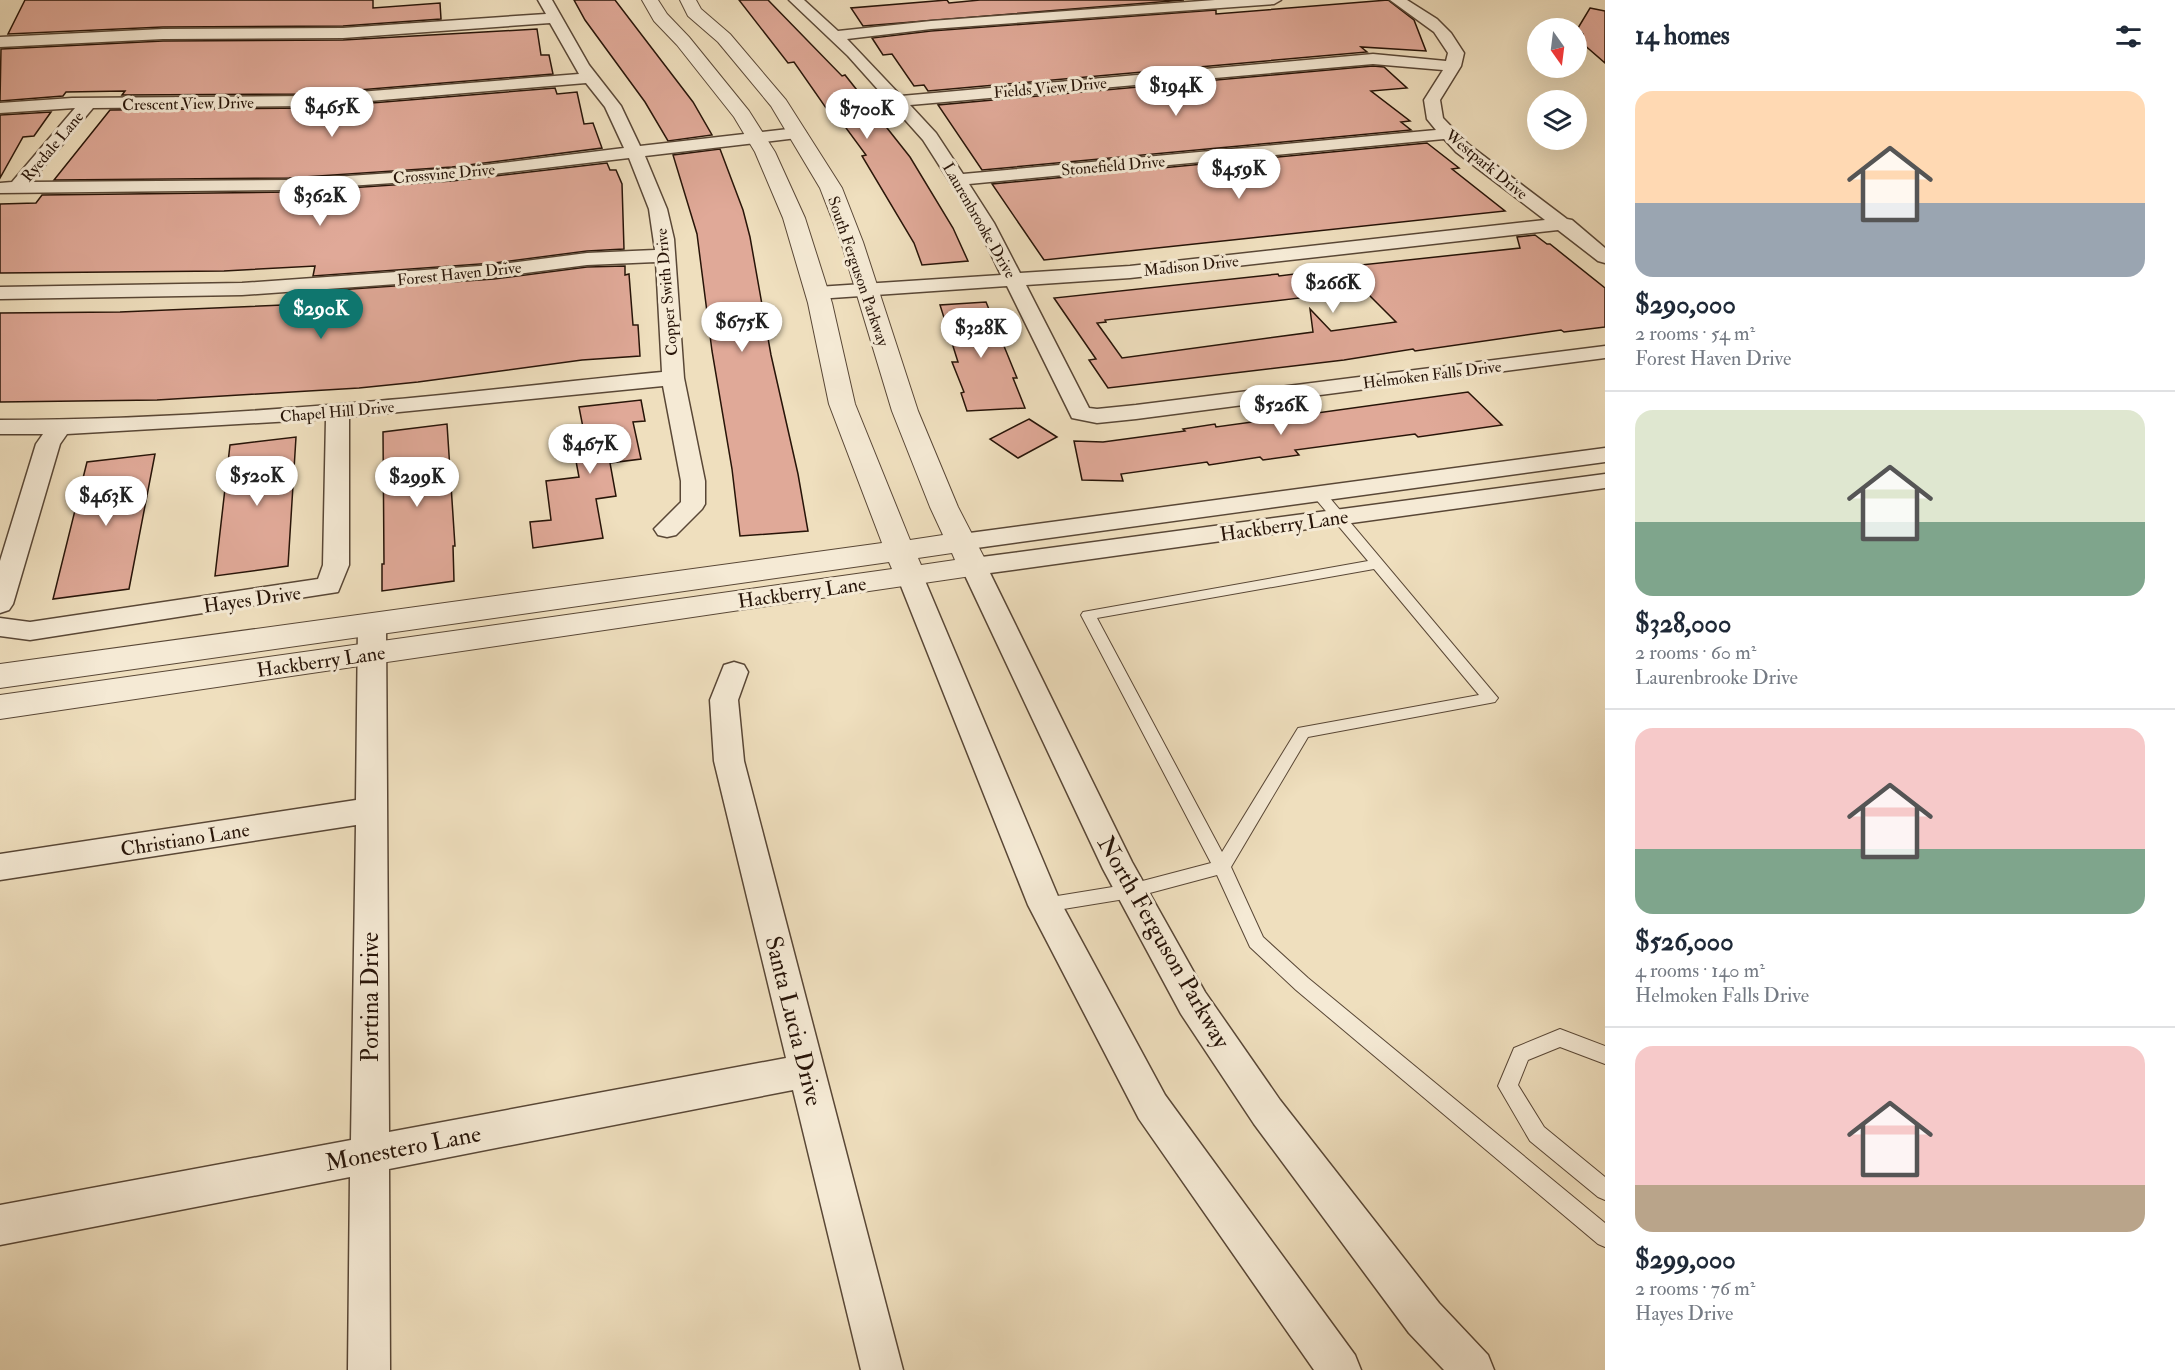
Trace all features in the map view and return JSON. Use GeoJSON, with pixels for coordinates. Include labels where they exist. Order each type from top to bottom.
{"type":"FeatureCollection","features":[{"type":"Feature","properties":{"kind":"street"},"geometry":{"type":"LineString","coordinates":[[650,0],[660,17],[683,41],[742,115],[765,152],[794,218],[817,293],[842,404],[1045,905],[1152,1107],[1340,1370]]}},
{"type":"Feature","properties":{"kind":"street","name":"South Ferguson Parkway"},"geometry":{"type":"LineString","coordinates":[[688,0],[694,12],[724,38],[779,104],[831,188],[852,242],[905,411],[944,507],[968,554]]}},
{"type":"Feature","properties":{"kind":"street","name":"Laurenbrooke Drive"},"geometry":{"type":"LineString","coordinates":[[796,0],[898,101],[930,137],[985,223],[1080,412]]}},
{"type":"Feature","properties":{"kind":"street"},"geometry":{"type":"LineString","coordinates":[[834,36],[931,25],[1274,0]]}},
{"type":"Feature","properties":{"kind":"street"},"geometry":{"type":"LineString","coordinates":[[1397,0],[1427,19],[1447,36],[1456,53],[1453,66]]}},
{"type":"Feature","properties":{"kind":"street"},"geometry":{"type":"LineString","coordinates":[[465,8],[465,24]]}},
{"type":"Feature","properties":{"kind":"street"},"geometry":{"type":"LineString","coordinates":[[0,42],[163,34],[343,33],[465,24],[549,9]]}},
{"type":"Feature","properties":{"kind":"street","name":"Copper Swith Drive"},"geometry":{"type":"LineString","coordinates":[[549,9],[591,78],[613,106],[658,209],[665,256],[673,378],[693,481],[693,504],[666,529]]}},
{"type":"Feature","properties":{"kind":"street","name":"Fields View Drive"},"geometry":{"type":"LineString","coordinates":[[898,101],[1344,61],[1407,61],[1453,66]]}},
{"type":"Feature","properties":{"kind":"street","name":"Westpark Drive"},"geometry":{"type":"LineString","coordinates":[[1453,66],[1432,100],[1435,119],[1446,134],[1605,257]]}},
{"type":"Feature","properties":{"kind":"street","name":"Crescent View Drive"},"geometry":{"type":"LineString","coordinates":[[0,108],[88,104],[310,101],[591,78]]}},
{"type":"Feature","properties":{"kind":"street","name":"Ryedale Lane"},"geometry":{"type":"LineString","coordinates":[[9,188],[88,104]]}},
{"type":"Feature","properties":{"kind":"street","name":"Crossvine Drive"},"geometry":{"type":"LineString","coordinates":[[9,188],[289,185],[452,174],[797,133]]}},
{"type":"Feature","properties":{"kind":"street","name":"Stonefield Drive"},"geometry":{"type":"LineString","coordinates":[[958,180],[1446,134]]}},
{"type":"Feature","properties":{"kind":"street","name":"Madison Drive"},"geometry":{"type":"LineString","coordinates":[[817,293],[867,292],[1142,271],[1565,224]]}},
{"type":"Feature","properties":{"kind":"street","name":"Forest Haven Drive"},"geometry":{"type":"LineString","coordinates":[[0,293],[242,289],[494,271],[587,259],[665,256]]}},
{"type":"Feature","properties":{"kind":"street","name":"Helmoken Falls Drive"},"geometry":{"type":"LineString","coordinates":[[1080,412],[1097,416],[1136,412],[1605,352]]}},
{"type":"Feature","properties":{"kind":"street","name":"Chapel Hill Drive"},"geometry":{"type":"LineString","coordinates":[[0,427],[107,426],[338,411],[673,378]]}},
{"type":"Feature","properties":{"kind":"street","name":"Hayes Drive"},"geometry":{"type":"LineString","coordinates":[[0,627],[30,631],[329,586],[336,565],[338,411]]}},
{"type":"Feature","properties":{"kind":"street"},"geometry":{"type":"LineString","coordinates":[[0,604],[48,444],[60,427]]}},
{"type":"Feature","properties":{"kind":"street","name":"Hackberry Lane"},"geometry":{"type":"LineString","coordinates":[[0,707],[372,639],[968,554],[1319,494],[1605,455]]}},
{"type":"Feature","properties":{"kind":"street","name":"Hackberry Lane"},"geometry":{"type":"LineString","coordinates":[[968,554],[1337,517],[1605,481]]}},
{"type":"Feature","properties":{"kind":"street","name":"North Ferguson Parkway"},"geometry":{"type":"LineString","coordinates":[[968,554],[1054,737],[1131,891],[1193,1003],[1267,1112],[1424,1318],[1473,1370]]}},
{"type":"Feature","properties":{"kind":"street","name":"Hackberry Lane"},"geometry":{"type":"LineString","coordinates":[[0,676],[372,639]]}},
{"type":"Feature","properties":{"kind":"street","name":"Portina Drive"},"geometry":{"type":"LineString","coordinates":[[369,1370],[372,639]]}},
{"type":"Feature","properties":{"kind":"street","name":"Santa Lucia Drive"},"geometry":{"type":"LineString","coordinates":[[734,672],[724,700],[729,760],[882,1370]]}},
{"type":"Feature","properties":{"kind":"street","name":"Christiano Lane"},"geometry":{"type":"LineString","coordinates":[[0,867],[371,810]]}},
{"type":"Feature","properties":{"kind":"street","name":"Monestero Lane"},"geometry":{"type":"LineString","coordinates":[[0,1225],[807,1071]]}},
{"type":"Feature","properties":{"kind":"lane"},"geometry":{"type":"LineString","coordinates":[[1045,905],[1131,891],[1222,867],[1304,732],[1490,698],[1319,494]]}},
{"type":"Feature","properties":{"kind":"lane"},"geometry":{"type":"LineString","coordinates":[[1376,564],[1088,615],[1222,867],[1256,942],[1302,984],[1605,1237]]}},
{"type":"Feature","properties":{"kind":"lane"},"geometry":{"type":"LineString","coordinates":[[1605,1055],[1560,1038],[1521,1054],[1508,1086],[1537,1134],[1605,1190]]}},
{"type":"Feature","properties":{"kind":"building"},"geometry":{"type":"Polygon","coordinates":[[[25,0],[373,0],[373,8],[440,3],[441,19],[343,26],[163,27],[8,34],[25,0]]]}},
{"type":"Feature","properties":{"kind":"building"},"geometry":{"type":"Polygon","coordinates":[[[574,0],[615,0],[693,102],[712,135],[668,141],[645,102],[585,20],[574,0]]]}},
{"type":"Feature","properties":{"kind":"building"},"geometry":{"type":"Polygon","coordinates":[[[739,0],[768,0],[842,76],[845,75],[910,157],[953,228],[968,261],[922,265],[914,243],[862,156],[866,155],[838,117],[833,118],[794,62],[788,63],[739,0]]]}},
{"type":"Feature","properties":{"kind":"building"},"geometry":{"type":"Polygon","coordinates":[[[947,0],[949,3],[980,0],[1184,0],[863,26],[851,8],[947,0]]]}},
{"type":"Feature","properties":{"kind":"building"},"geometry":{"type":"Polygon","coordinates":[[[1388,0],[1414,20],[1426,51],[1361,47],[1367,52],[928,91],[924,85],[914,86],[892,54],[883,55],[872,38],[931,31],[1216,10],[1216,14],[1388,0]]]}},
{"type":"Feature","properties":{"kind":"building"},"geometry":{"type":"Polygon","coordinates":[[[1590,8],[1605,11],[1605,63],[1587,47],[1587,18],[1584,18],[1590,8]]]}},
{"type":"Feature","properties":{"kind":"building"},"geometry":{"type":"Polygon","coordinates":[[[537,29],[541,55],[549,55],[553,74],[310,94],[122,95],[125,91],[66,92],[63,96],[0,101],[1,49],[163,41],[343,40],[537,29]]]}},
{"type":"Feature","properties":{"kind":"building"},"geometry":{"type":"Polygon","coordinates":[[[1373,66],[1384,67],[1407,88],[1371,91],[1410,121],[1401,122],[1411,130],[982,170],[938,105],[1373,66]]]}},
{"type":"Feature","properties":{"kind":"building"},"geometry":{"type":"Polygon","coordinates":[[[555,88],[557,94],[577,92],[584,124],[593,123],[602,148],[452,167],[289,178],[54,180],[110,110],[310,108],[555,88]]]}},
{"type":"Feature","properties":{"kind":"building"},"geometry":{"type":"Polygon","coordinates":[[[51,112],[34,136],[23,137],[0,178],[0,115],[51,112]]]}},
{"type":"Feature","properties":{"kind":"building"},"geometry":{"type":"Polygon","coordinates":[[[1427,143],[1459,168],[1452,169],[1505,211],[1044,260],[992,184],[1427,143]]]}},
{"type":"Feature","properties":{"kind":"building"},"geometry":{"type":"Polygon","coordinates":[[[720,149],[743,210],[750,237],[771,355],[798,474],[808,531],[740,536],[697,234],[673,155],[720,149]]]}},
{"type":"Feature","properties":{"kind":"building"},"geometry":{"type":"Polygon","coordinates":[[[607,163],[610,170],[616,170],[622,184],[624,249],[587,251],[494,263],[313,276],[315,266],[224,271],[0,273],[0,204],[36,203],[42,195],[289,192],[452,181],[607,163]]]}},
{"type":"Feature","properties":{"kind":"building"},"geometry":{"type":"Polygon","coordinates":[[[1535,235],[1550,244],[1605,288],[1605,327],[1564,332],[1561,330],[1415,351],[1413,349],[1344,360],[1108,388],[1089,360],[1096,359],[1054,298],[1278,274],[1279,276],[1520,248],[1517,237],[1535,235]],[[1362,288],[1298,295],[1300,298],[1105,320],[1106,322],[1097,323],[1122,358],[1313,332],[1310,309],[1331,331],[1396,322],[1362,288]]]}},
{"type":"Feature","properties":{"kind":"building"},"geometry":{"type":"Polygon","coordinates":[[[625,266],[625,275],[629,274],[633,325],[638,325],[640,356],[582,360],[359,388],[157,400],[0,402],[0,313],[120,312],[306,304],[309,292],[494,279],[587,267],[625,266]]]}},
{"type":"Feature","properties":{"kind":"building"},"geometry":{"type":"Polygon","coordinates":[[[986,302],[1017,378],[1013,378],[1025,408],[967,411],[961,393],[964,392],[952,362],[958,362],[940,305],[986,302]]]}},
{"type":"Feature","properties":{"kind":"building"},"geometry":{"type":"Polygon","coordinates":[[[1468,392],[1502,425],[1418,437],[1415,434],[1295,450],[1299,455],[1263,460],[1260,457],[1209,465],[1207,462],[1121,474],[1123,481],[1082,480],[1074,441],[1103,442],[1185,431],[1183,429],[1215,424],[1216,427],[1468,392]]]}},
{"type":"Feature","properties":{"kind":"building"},"geometry":{"type":"Polygon","coordinates":[[[641,400],[645,421],[633,422],[641,459],[610,463],[616,496],[596,499],[603,538],[533,548],[530,522],[551,520],[546,481],[579,477],[573,445],[586,443],[579,407],[641,400]]]}},
{"type":"Feature","properties":{"kind":"building"},"geometry":{"type":"Polygon","coordinates":[[[1029,419],[1057,437],[1018,458],[990,439],[1029,419]]]}},
{"type":"Feature","properties":{"kind":"building"},"geometry":{"type":"Polygon","coordinates":[[[447,424],[455,546],[453,546],[454,581],[382,591],[382,564],[384,564],[383,432],[447,424]]]}},
{"type":"Feature","properties":{"kind":"building"},"geometry":{"type":"Polygon","coordinates":[[[296,437],[288,566],[215,576],[230,445],[296,437]]]}},
{"type":"Feature","properties":{"kind":"building"},"geometry":{"type":"Polygon","coordinates":[[[155,454],[129,589],[53,599],[87,462],[155,454]]]}}]}
